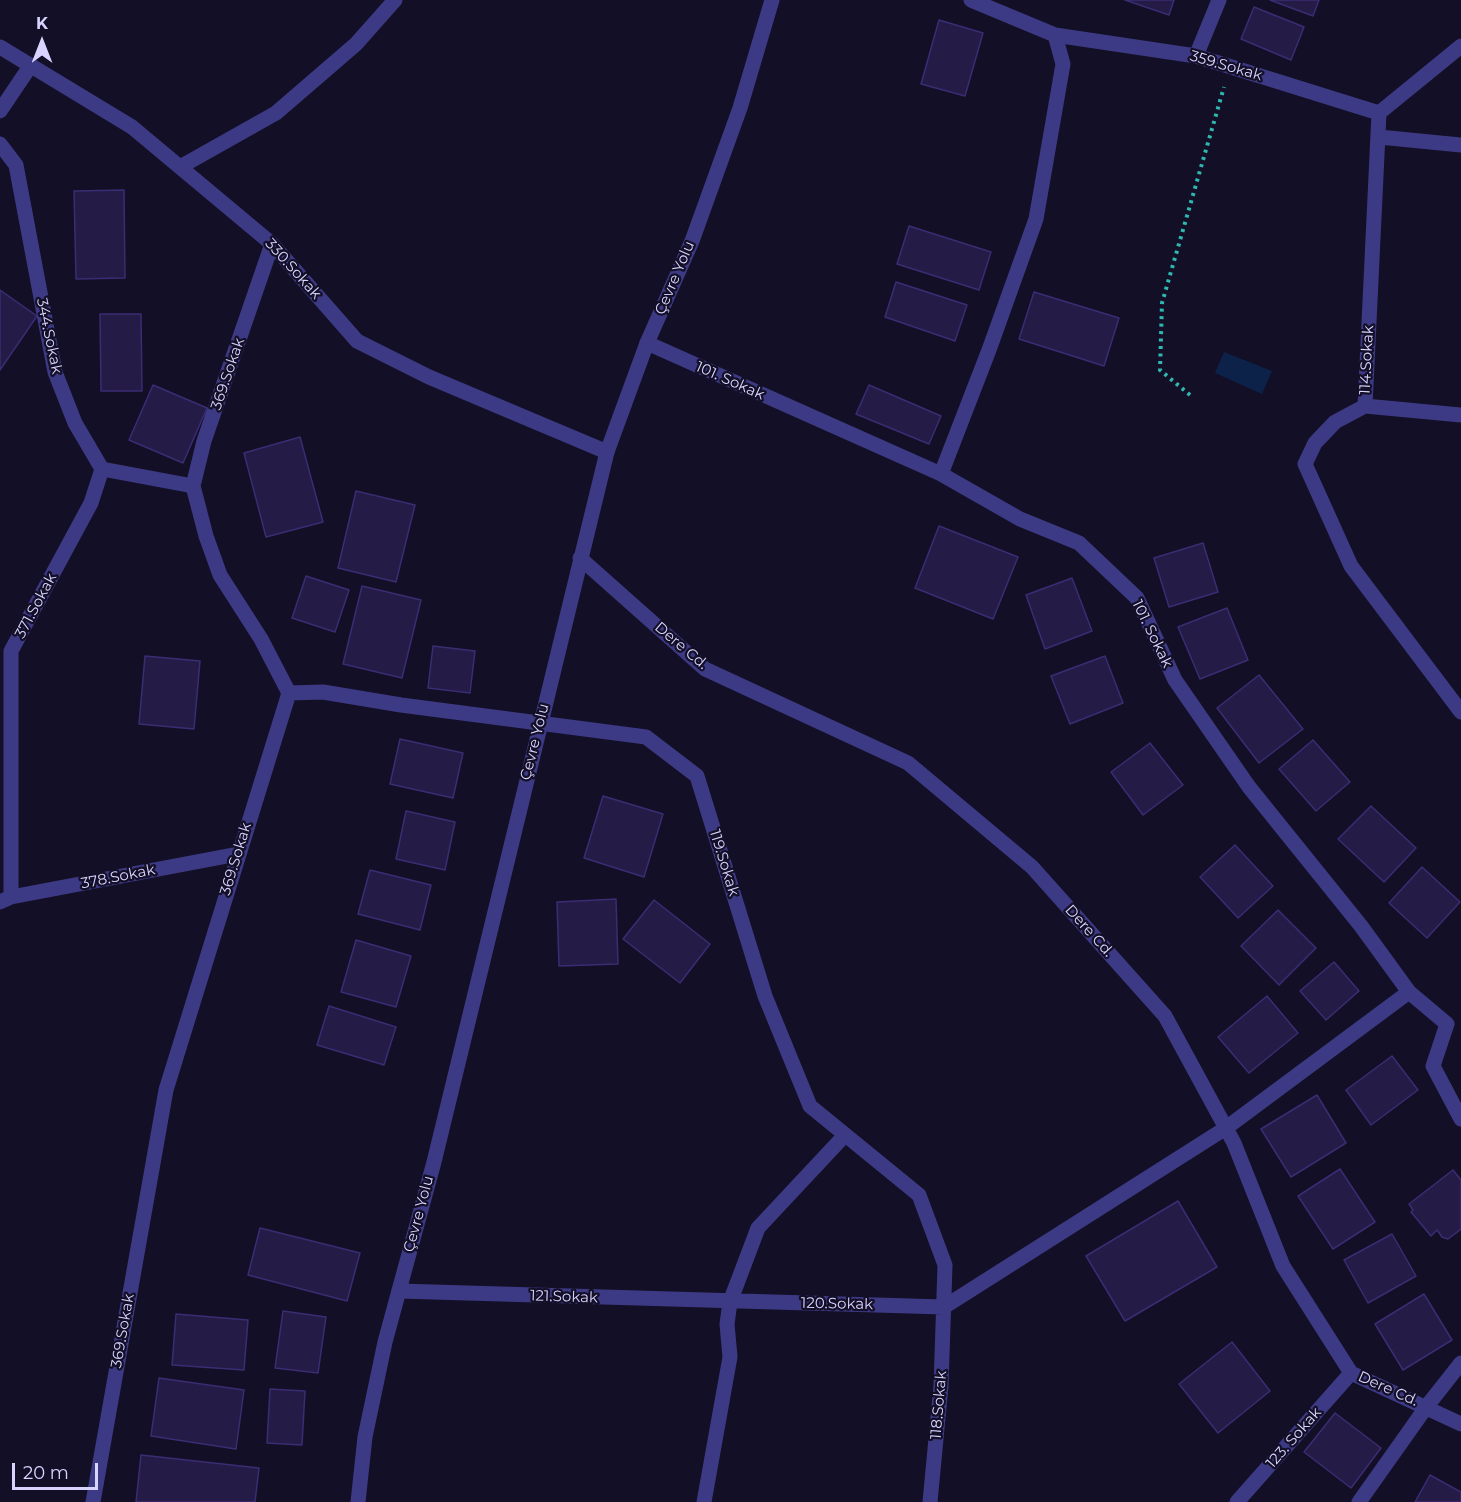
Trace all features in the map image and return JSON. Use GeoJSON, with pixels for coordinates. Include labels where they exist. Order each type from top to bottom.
{"type":"FeatureCollection","features":[{"type":"Feature","properties":{"kind":"street"},"geometry":{"type":"LineString","coordinates":[[180,167],[276,113],[356,44],[395,0]]}},
{"type":"Feature","properties":{"kind":"street","name":"Çevre Yolu"},"geometry":{"type":"LineString","coordinates":[[358,1502],[365,1437],[385,1342],[436,1151],[607,452],[647,344],[692,241],[740,108],[772,0]]}},
{"type":"Feature","properties":{"kind":"street","name":"359.Sokak"},"geometry":{"type":"LineString","coordinates":[[971,0],[1055,35],[1196,56],[1379,113]]}},
{"type":"Feature","properties":{"kind":"street"},"geometry":{"type":"LineString","coordinates":[[1196,56],[1219,0]]}},
{"type":"Feature","properties":{"kind":"street"},"geometry":{"type":"LineString","coordinates":[[941,474],[1036,219],[1063,64],[1055,35]]}},
{"type":"Feature","properties":{"kind":"street"},"geometry":{"type":"LineString","coordinates":[[1379,113],[1461,46]]}},
{"type":"Feature","properties":{"kind":"street","name":"330.Sokak"},"geometry":{"type":"LineString","coordinates":[[0,47],[132,127],[272,244],[357,341],[429,377],[607,452]]}},
{"type":"Feature","properties":{"kind":"street"},"geometry":{"type":"LineString","coordinates":[[0,111],[31,65]]}},
{"type":"Feature","properties":{"kind":"street","name":"114.Sokak"},"geometry":{"type":"LineString","coordinates":[[1379,113],[1365,406],[1335,422],[1315,443],[1305,464],[1351,566],[1461,712]]}},
{"type":"Feature","properties":{"kind":"street"},"geometry":{"type":"LineString","coordinates":[[1379,138],[1461,145]]}},
{"type":"Feature","properties":{"kind":"street","name":"344.Sokak"},"geometry":{"type":"LineString","coordinates":[[0,144],[16,165],[55,372],[75,423],[102,469]]}},
{"type":"Feature","properties":{"kind":"street","name":"369.Sokak"},"geometry":{"type":"LineString","coordinates":[[93,1502],[166,1090],[289,693],[261,639],[220,576],[206,536],[193,486],[204,441],[272,244]]}},
{"type":"Feature","properties":{"kind":"street","name":"101. Sokak"},"geometry":{"type":"LineString","coordinates":[[647,344],[941,474],[1020,519],[1079,543],[1137,598],[1174,680],[1250,787],[1361,926],[1410,992],[1454,1024],[1433,1066],[1461,1119]]}},
{"type":"Feature","properties":{"kind":"street"},"geometry":{"type":"LineString","coordinates":[[1365,406],[1461,415]]}},
{"type":"Feature","properties":{"kind":"street"},"geometry":{"type":"LineString","coordinates":[[102,469],[193,486]]}},
{"type":"Feature","properties":{"kind":"street","name":"371.Sokak"},"geometry":{"type":"LineString","coordinates":[[6,900],[11,651],[91,503],[102,469]]}},
{"type":"Feature","properties":{"kind":"street","name":"Dere Cd."},"geometry":{"type":"LineString","coordinates":[[580,558],[705,669],[908,763],[1032,867],[1165,1016],[1234,1143],[1283,1266],[1351,1373],[1427,1406],[1461,1424]]}},
{"type":"Feature","properties":{"kind":"street","name":"119.Sokak"},"geometry":{"type":"LineString","coordinates":[[289,693],[323,692],[646,737],[697,776],[765,996],[810,1106],[919,1195],[945,1266],[944,1307]]}},
{"type":"Feature","properties":{"kind":"street","name":"378.Sokak"},"geometry":{"type":"LineString","coordinates":[[6,900],[238,854]]}},
{"type":"Feature","properties":{"kind":"street"},"geometry":{"type":"LineString","coordinates":[[944,1307],[1226,1128],[1410,992]]}},
{"type":"Feature","properties":{"kind":"street"},"geometry":{"type":"LineString","coordinates":[[704,1502],[730,1357],[726,1324],[730,1302],[758,1228],[845,1135]]}},
{"type":"Feature","properties":{"kind":"street","name":"121.Sokak"},"geometry":{"type":"LineString","coordinates":[[399,1291],[730,1302]]}},
{"type":"Feature","properties":{"kind":"street","name":"120.Sokak"},"geometry":{"type":"LineString","coordinates":[[730,1302],[944,1307]]}},
{"type":"Feature","properties":{"kind":"street","name":"118.Sokak"},"geometry":{"type":"LineString","coordinates":[[930,1502],[941,1386],[944,1307]]}},
{"type":"Feature","properties":{"kind":"street"},"geometry":{"type":"LineString","coordinates":[[1359,1502],[1427,1406],[1461,1363]]}},
{"type":"Feature","properties":{"kind":"street","name":"123. Sokak"},"geometry":{"type":"LineString","coordinates":[[1238,1502],[1351,1373]]}},
{"type":"Feature","properties":{"kind":"path"},"geometry":{"type":"LineString","coordinates":[[1190,395],[1160,370],[1162,303],[1230,66]]}},
{"type":"Feature","properties":{"kind":"water"},"geometry":{"type":"Polygon","coordinates":[[[1224,352],[1272,371],[1262,394],[1215,373],[1224,352]]]}},
{"type":"Feature","properties":{"kind":"building"},"geometry":{"type":"Polygon","coordinates":[[[1125,0],[1174,0],[1169,15],[1125,0]]]}},
{"type":"Feature","properties":{"kind":"building"},"geometry":{"type":"Polygon","coordinates":[[[1270,0],[1319,0],[1313,16],[1270,0]]]}},
{"type":"Feature","properties":{"kind":"building"},"geometry":{"type":"Polygon","coordinates":[[[1254,7],[1304,27],[1291,60],[1241,39],[1254,7]]]}},
{"type":"Feature","properties":{"kind":"building"},"geometry":{"type":"Polygon","coordinates":[[[939,20],[983,33],[965,96],[921,84],[939,20]]]}},
{"type":"Feature","properties":{"kind":"building"},"geometry":{"type":"Polygon","coordinates":[[[124,190],[125,278],[76,279],[74,191],[124,190]]]}},
{"type":"Feature","properties":{"kind":"building"},"geometry":{"type":"Polygon","coordinates":[[[909,226],[991,252],[979,290],[897,264],[909,226]]]}},
{"type":"Feature","properties":{"kind":"building"},"geometry":{"type":"Polygon","coordinates":[[[896,282],[967,305],[955,341],[885,317],[896,282]]]}},
{"type":"Feature","properties":{"kind":"building"},"geometry":{"type":"Polygon","coordinates":[[[0,290],[37,316],[0,370],[0,290]]]}},
{"type":"Feature","properties":{"kind":"building"},"geometry":{"type":"Polygon","coordinates":[[[1034,292],[1119,318],[1104,366],[1019,339],[1034,292]]]}},
{"type":"Feature","properties":{"kind":"building"},"geometry":{"type":"Polygon","coordinates":[[[100,314],[141,314],[142,391],[101,391],[100,314]]]}},
{"type":"Feature","properties":{"kind":"building"},"geometry":{"type":"Polygon","coordinates":[[[153,385],[207,408],[183,463],[129,440],[153,385]]]}},
{"type":"Feature","properties":{"kind":"building"},"geometry":{"type":"Polygon","coordinates":[[[869,385],[941,416],[929,444],[856,414],[869,385]]]}},
{"type":"Feature","properties":{"kind":"building"},"geometry":{"type":"Polygon","coordinates":[[[300,437],[323,522],[266,537],[244,453],[300,437]]]}},
{"type":"Feature","properties":{"kind":"building"},"geometry":{"type":"Polygon","coordinates":[[[356,491],[415,505],[396,582],[338,568],[356,491]]]}},
{"type":"Feature","properties":{"kind":"building"},"geometry":{"type":"Polygon","coordinates":[[[939,526],[1018,557],[993,619],[915,588],[939,526]]]}},
{"type":"Feature","properties":{"kind":"building"},"geometry":{"type":"Polygon","coordinates":[[[1203,543],[1218,592],[1169,607],[1154,558],[1203,543]]]}},
{"type":"Feature","properties":{"kind":"building"},"geometry":{"type":"Polygon","coordinates":[[[306,576],[349,590],[335,632],[292,618],[306,576]]]}},
{"type":"Feature","properties":{"kind":"building"},"geometry":{"type":"Polygon","coordinates":[[[1072,578],[1092,631],[1045,649],[1026,595],[1072,578]]]}},
{"type":"Feature","properties":{"kind":"building"},"geometry":{"type":"Polygon","coordinates":[[[362,586],[421,600],[402,678],[343,664],[362,586]]]}},
{"type":"Feature","properties":{"kind":"building"},"geometry":{"type":"Polygon","coordinates":[[[1227,608],[1248,660],[1200,679],[1178,627],[1227,608]]]}},
{"type":"Feature","properties":{"kind":"building"},"geometry":{"type":"Polygon","coordinates":[[[433,646],[475,651],[470,693],[428,688],[433,646]]]}},
{"type":"Feature","properties":{"kind":"building"},"geometry":{"type":"Polygon","coordinates":[[[145,656],[200,661],[194,729],[139,724],[145,656]]]}},
{"type":"Feature","properties":{"kind":"building"},"geometry":{"type":"Polygon","coordinates":[[[1105,656],[1123,703],[1070,724],[1051,676],[1105,656]]]}},
{"type":"Feature","properties":{"kind":"building"},"geometry":{"type":"Polygon","coordinates":[[[1259,675],[1303,729],[1259,763],[1217,708],[1259,675]]]}},
{"type":"Feature","properties":{"kind":"building"},"geometry":{"type":"Polygon","coordinates":[[[400,739],[463,753],[453,798],[390,784],[400,739]]]}},
{"type":"Feature","properties":{"kind":"building"},"geometry":{"type":"Polygon","coordinates":[[[1313,740],[1350,782],[1316,811],[1279,769],[1313,740]]]}},
{"type":"Feature","properties":{"kind":"building"},"geometry":{"type":"Polygon","coordinates":[[[1150,743],[1183,785],[1143,815],[1111,772],[1150,743]]]}},
{"type":"Feature","properties":{"kind":"building"},"geometry":{"type":"Polygon","coordinates":[[[603,796],[663,814],[644,877],[584,858],[603,796]]]}},
{"type":"Feature","properties":{"kind":"building"},"geometry":{"type":"Polygon","coordinates":[[[1371,806],[1416,848],[1384,882],[1338,839],[1371,806]]]}},
{"type":"Feature","properties":{"kind":"building"},"geometry":{"type":"Polygon","coordinates":[[[406,811],[455,822],[445,870],[396,859],[406,811]]]}},
{"type":"Feature","properties":{"kind":"building"},"geometry":{"type":"Polygon","coordinates":[[[1235,845],[1273,886],[1238,918],[1200,877],[1235,845]]]}},
{"type":"Feature","properties":{"kind":"building"},"geometry":{"type":"Polygon","coordinates":[[[1422,867],[1460,902],[1427,938],[1389,903],[1422,867]]]}},
{"type":"Feature","properties":{"kind":"building"},"geometry":{"type":"Polygon","coordinates":[[[370,870],[431,885],[420,930],[358,914],[370,870]]]}},
{"type":"Feature","properties":{"kind":"building"},"geometry":{"type":"Polygon","coordinates":[[[616,899],[618,964],[559,966],[557,902],[616,899]]]}},
{"type":"Feature","properties":{"kind":"building"},"geometry":{"type":"Polygon","coordinates":[[[654,900],[710,944],[680,983],[623,939],[654,900]]]}},
{"type":"Feature","properties":{"kind":"building"},"geometry":{"type":"Polygon","coordinates":[[[1278,910],[1316,948],[1279,985],[1241,946],[1278,910]]]}},
{"type":"Feature","properties":{"kind":"building"},"geometry":{"type":"Polygon","coordinates":[[[356,940],[411,956],[396,1007],[341,992],[356,940]]]}},
{"type":"Feature","properties":{"kind":"building"},"geometry":{"type":"Polygon","coordinates":[[[1334,962],[1359,991],[1326,1020],[1300,991],[1334,962]]]}},
{"type":"Feature","properties":{"kind":"building"},"geometry":{"type":"Polygon","coordinates":[[[1267,996],[1298,1033],[1249,1073],[1218,1037],[1267,996]]]}},
{"type":"Feature","properties":{"kind":"building"},"geometry":{"type":"Polygon","coordinates":[[[329,1006],[396,1027],[384,1065],[317,1045],[329,1006]]]}},
{"type":"Feature","properties":{"kind":"building"},"geometry":{"type":"Polygon","coordinates":[[[1392,1056],[1418,1090],[1371,1125],[1346,1090],[1392,1056]]]}},
{"type":"Feature","properties":{"kind":"building"},"geometry":{"type":"Polygon","coordinates":[[[1317,1095],[1346,1143],[1291,1177],[1261,1129],[1317,1095]]]}},
{"type":"Feature","properties":{"kind":"building"},"geometry":{"type":"Polygon","coordinates":[[[1340,1169],[1375,1222],[1333,1249],[1298,1196],[1340,1169]]]}},
{"type":"Feature","properties":{"kind":"building"},"geometry":{"type":"Polygon","coordinates":[[[1453,1170],[1461,1180],[1461,1229],[1448,1239],[1442,1237],[1437,1230],[1431,1236],[1411,1212],[1413,1210],[1409,1204],[1453,1170]]]}},
{"type":"Feature","properties":{"kind":"building"},"geometry":{"type":"Polygon","coordinates":[[[1178,1201],[1217,1267],[1125,1321],[1086,1256],[1178,1201]]]}},
{"type":"Feature","properties":{"kind":"building"},"geometry":{"type":"Polygon","coordinates":[[[260,1228],[360,1253],[347,1301],[248,1275],[260,1228]]]}},
{"type":"Feature","properties":{"kind":"building"},"geometry":{"type":"Polygon","coordinates":[[[1392,1234],[1416,1276],[1368,1303],[1344,1260],[1392,1234]]]}},
{"type":"Feature","properties":{"kind":"building"},"geometry":{"type":"Polygon","coordinates":[[[1424,1294],[1452,1340],[1403,1370],[1375,1324],[1424,1294]]]}},
{"type":"Feature","properties":{"kind":"building"},"geometry":{"type":"Polygon","coordinates":[[[283,1311],[326,1317],[318,1373],[275,1368],[283,1311]]]}},
{"type":"Feature","properties":{"kind":"building"},"geometry":{"type":"Polygon","coordinates":[[[176,1314],[248,1320],[244,1370],[172,1365],[176,1314]]]}},
{"type":"Feature","properties":{"kind":"building"},"geometry":{"type":"Polygon","coordinates":[[[1232,1342],[1270,1391],[1218,1433],[1179,1384],[1232,1342]]]}},
{"type":"Feature","properties":{"kind":"building"},"geometry":{"type":"Polygon","coordinates":[[[159,1378],[244,1390],[236,1449],[151,1436],[159,1378]]]}},
{"type":"Feature","properties":{"kind":"building"},"geometry":{"type":"Polygon","coordinates":[[[270,1389],[305,1391],[302,1445],[267,1443],[270,1389]]]}},
{"type":"Feature","properties":{"kind":"building"},"geometry":{"type":"Polygon","coordinates":[[[1335,1413],[1381,1448],[1351,1488],[1304,1452],[1335,1413]]]}},
{"type":"Feature","properties":{"kind":"building"},"geometry":{"type":"Polygon","coordinates":[[[141,1455],[259,1468],[255,1502],[136,1502],[141,1455]]]}},
{"type":"Feature","properties":{"kind":"building"},"geometry":{"type":"Polygon","coordinates":[[[1430,1475],[1461,1492],[1461,1502],[1415,1502],[1430,1475]]]}}]}
